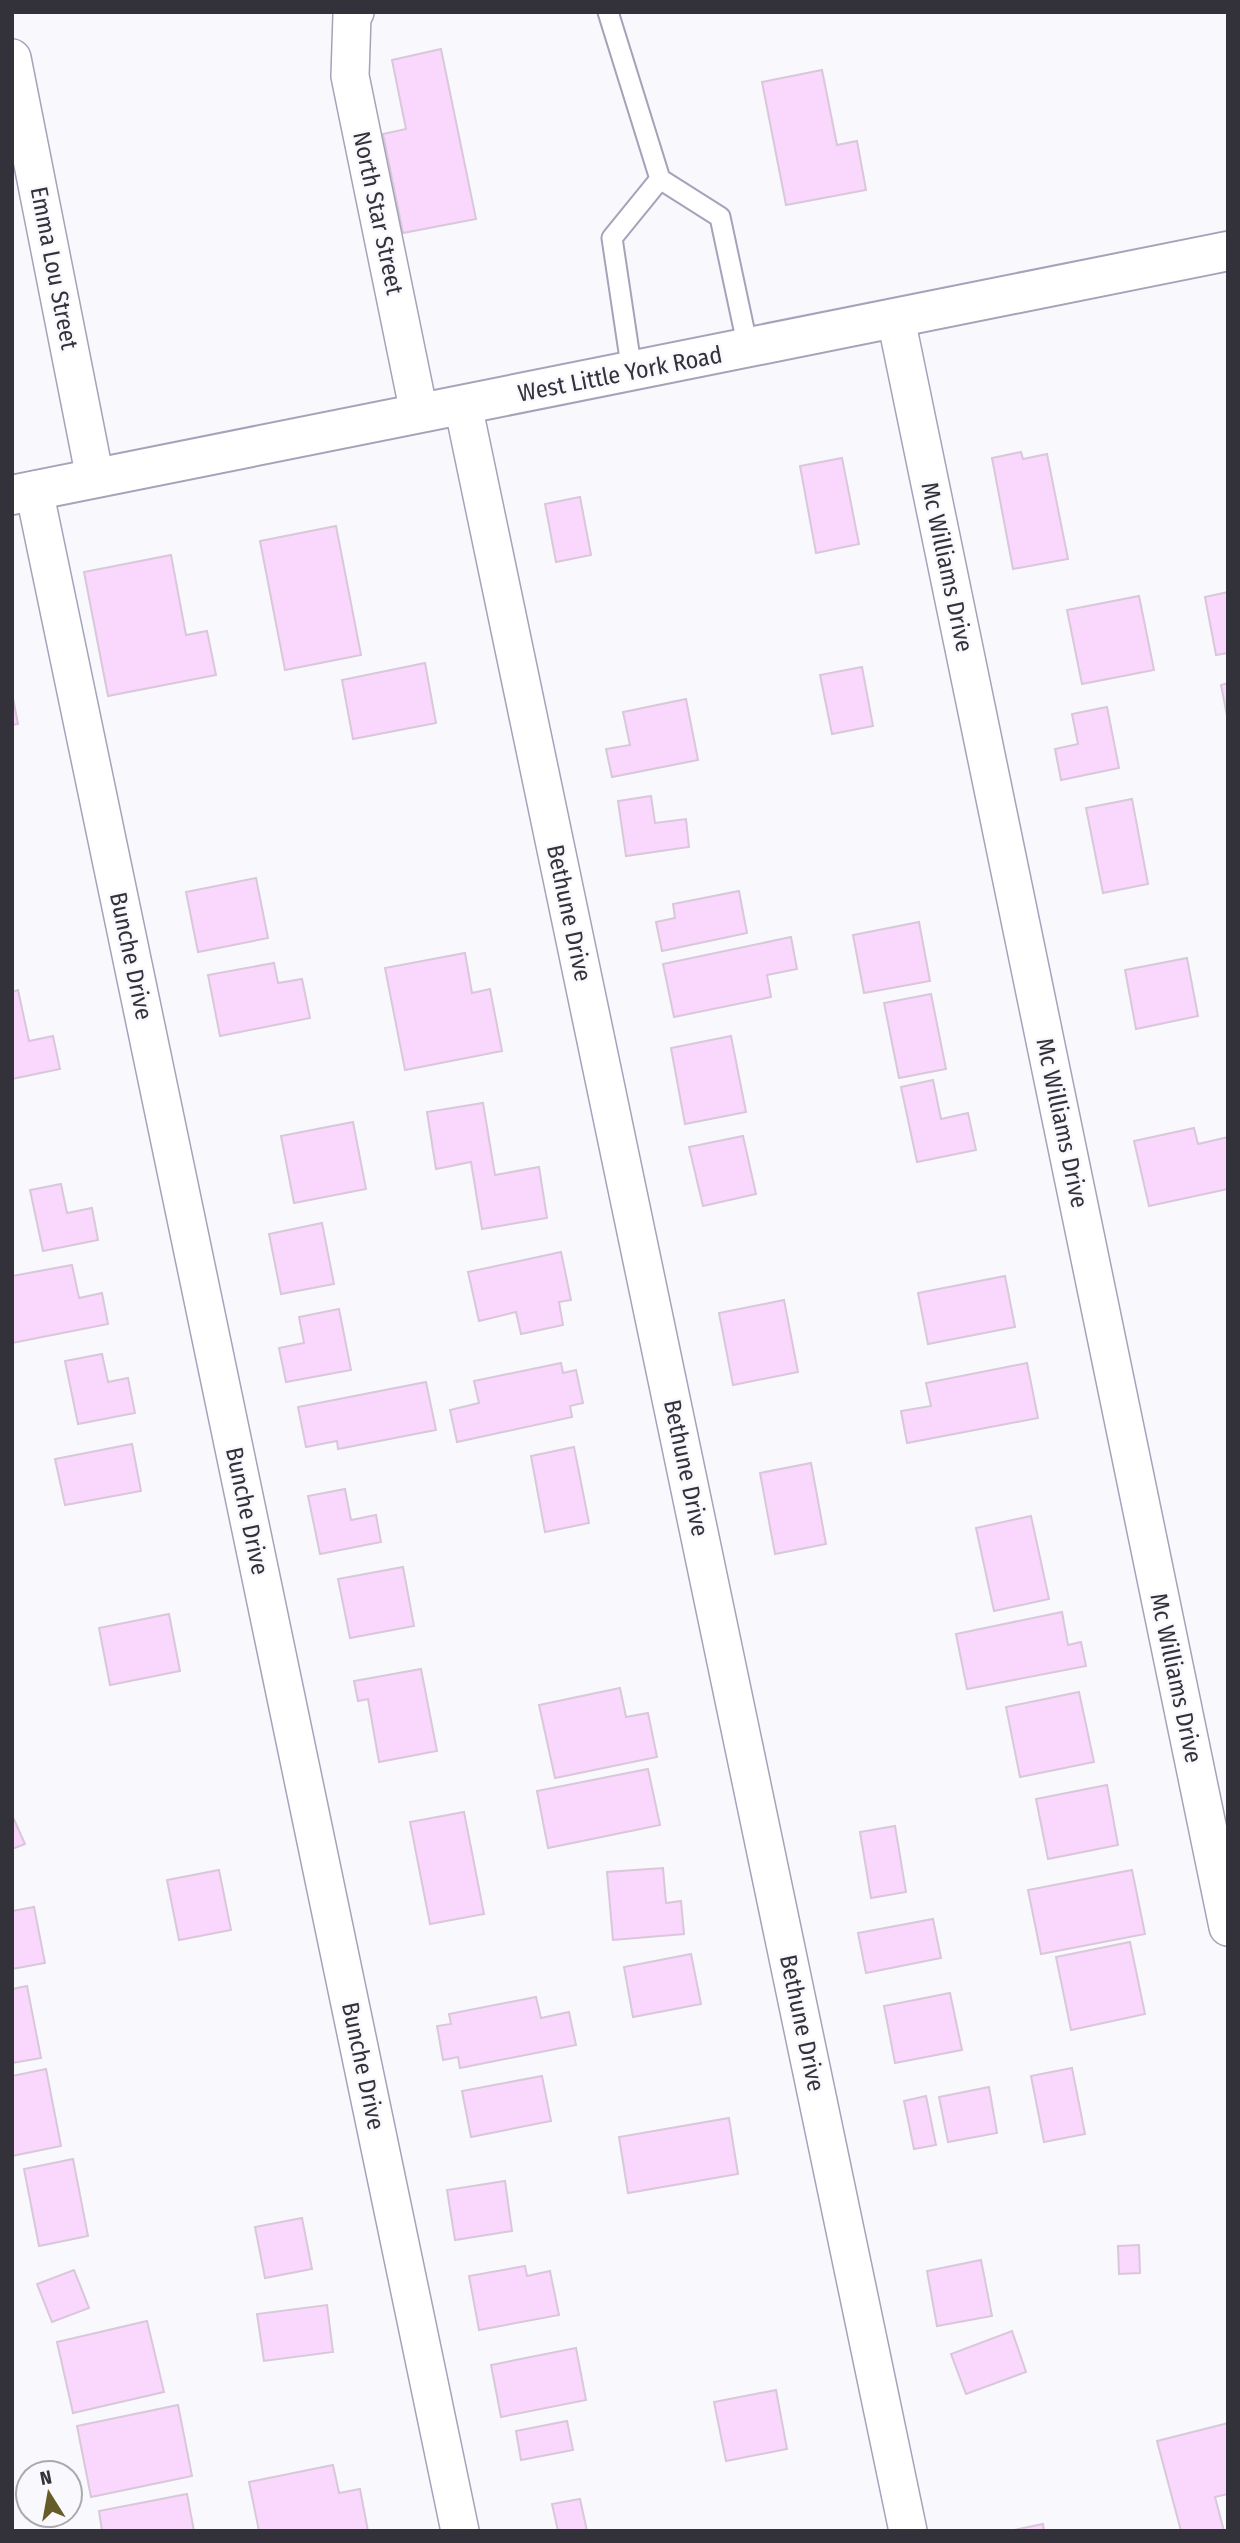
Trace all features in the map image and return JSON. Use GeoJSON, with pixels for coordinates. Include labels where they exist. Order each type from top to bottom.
{"type":"FeatureCollection","features":[{"type":"Feature","properties":{"kind":"street","name":"North Star Street"},"geometry":{"type":"LineString","coordinates":[[355,12],[352,15],[351,76],[419,414]]}},
{"type":"Feature","properties":{"kind":"street","name":"Emma Lou Street"},"geometry":{"type":"LineString","coordinates":[[12,58],[95,478]]}},
{"type":"Feature","properties":{"kind":"street","name":"West Little York Road"},"geometry":{"type":"LineString","coordinates":[[23,492],[1228,251]]}},
{"type":"Feature","properties":{"kind":"street","name":"Mc Williams Drive"},"geometry":{"type":"LineString","coordinates":[[896,319],[1228,1927]]}},
{"type":"Feature","properties":{"kind":"street","name":"Bethune Drive"},"geometry":{"type":"LineString","coordinates":[[463,405],[908,2531]]}},
{"type":"Feature","properties":{"kind":"street","name":"Bunche Drive"},"geometry":{"type":"LineString","coordinates":[[23,492],[460,2531]]}},
{"type":"Feature","properties":{"kind":"lane"},"geometry":{"type":"LineString","coordinates":[[608,12],[660,179],[720,218],[748,348]]}},
{"type":"Feature","properties":{"kind":"lane"},"geometry":{"type":"LineString","coordinates":[[632,372],[612,238],[660,179]]}},
{"type":"Feature","properties":{"kind":"building"},"geometry":{"type":"Polygon","coordinates":[[[441,49],[476,219],[403,233],[383,134],[406,129],[392,60],[441,49]]]}},
{"type":"Feature","properties":{"kind":"building"},"geometry":{"type":"Polygon","coordinates":[[[822,70],[837,145],[857,141],[866,190],[786,205],[762,82],[822,70]]]}},
{"type":"Feature","properties":{"kind":"building"},"geometry":{"type":"Polygon","coordinates":[[[1021,452],[1023,459],[1047,454],[1068,559],[1013,569],[992,458],[1021,452]]]}},
{"type":"Feature","properties":{"kind":"building"},"geometry":{"type":"Polygon","coordinates":[[[842,458],[859,544],[816,553],[800,466],[842,458]]]}},
{"type":"Feature","properties":{"kind":"building"},"geometry":{"type":"Polygon","coordinates":[[[580,497],[591,555],[556,562],[545,504],[580,497]]]}},
{"type":"Feature","properties":{"kind":"building"},"geometry":{"type":"Polygon","coordinates":[[[336,526],[361,655],[285,670],[260,541],[336,526]]]}},
{"type":"Feature","properties":{"kind":"building"},"geometry":{"type":"Polygon","coordinates":[[[171,555],[186,635],[207,631],[216,675],[108,696],[84,572],[171,555]]]}},
{"type":"Feature","properties":{"kind":"building"},"geometry":{"type":"Polygon","coordinates":[[[1228,592],[1228,653],[1216,655],[1205,597],[1228,592]]]}},
{"type":"Feature","properties":{"kind":"building"},"geometry":{"type":"Polygon","coordinates":[[[1139,596],[1154,670],[1082,684],[1067,610],[1139,596]]]}},
{"type":"Feature","properties":{"kind":"building"},"geometry":{"type":"Polygon","coordinates":[[[425,663],[436,723],[353,739],[342,680],[425,663]]]}},
{"type":"Feature","properties":{"kind":"building"},"geometry":{"type":"Polygon","coordinates":[[[862,667],[873,726],[832,734],[820,675],[862,667]]]}},
{"type":"Feature","properties":{"kind":"building"},"geometry":{"type":"Polygon","coordinates":[[[1228,683],[1228,721],[1221,685],[1228,683]]]}},
{"type":"Feature","properties":{"kind":"building"},"geometry":{"type":"Polygon","coordinates":[[[12,693],[18,724],[12,725],[12,693]]]}},
{"type":"Feature","properties":{"kind":"building"},"geometry":{"type":"Polygon","coordinates":[[[686,699],[698,760],[612,777],[606,749],[630,745],[623,712],[686,699]]]}},
{"type":"Feature","properties":{"kind":"building"},"geometry":{"type":"Polygon","coordinates":[[[1107,707],[1119,768],[1061,780],[1055,749],[1078,744],[1072,714],[1107,707]]]}},
{"type":"Feature","properties":{"kind":"building"},"geometry":{"type":"Polygon","coordinates":[[[651,796],[655,823],[686,819],[689,847],[626,856],[618,801],[651,796]]]}},
{"type":"Feature","properties":{"kind":"building"},"geometry":{"type":"Polygon","coordinates":[[[1132,799],[1148,884],[1103,893],[1086,808],[1132,799]]]}},
{"type":"Feature","properties":{"kind":"building"},"geometry":{"type":"Polygon","coordinates":[[[256,878],[268,938],[198,952],[186,892],[256,878]]]}},
{"type":"Feature","properties":{"kind":"building"},"geometry":{"type":"Polygon","coordinates":[[[739,891],[747,933],[662,951],[656,922],[675,918],[673,904],[739,891]]]}},
{"type":"Feature","properties":{"kind":"building"},"geometry":{"type":"Polygon","coordinates":[[[919,922],[930,981],[864,993],[853,935],[919,922]]]}},
{"type":"Feature","properties":{"kind":"building"},"geometry":{"type":"Polygon","coordinates":[[[791,937],[797,969],[767,975],[771,997],[674,1017],[663,964],[791,937]]]}},
{"type":"Feature","properties":{"kind":"building"},"geometry":{"type":"Polygon","coordinates":[[[465,953],[472,993],[490,989],[502,1051],[405,1070],[385,968],[465,953]]]}},
{"type":"Feature","properties":{"kind":"building"},"geometry":{"type":"Polygon","coordinates":[[[1187,958],[1198,1016],[1136,1029],[1125,970],[1187,958]]]}},
{"type":"Feature","properties":{"kind":"building"},"geometry":{"type":"Polygon","coordinates":[[[274,963],[278,983],[302,979],[310,1018],[220,1036],[208,975],[274,963]]]}},
{"type":"Feature","properties":{"kind":"building"},"geometry":{"type":"Polygon","coordinates":[[[18,990],[29,1041],[53,1036],[60,1069],[12,1079],[12,992],[18,990]]]}},
{"type":"Feature","properties":{"kind":"building"},"geometry":{"type":"Polygon","coordinates":[[[931,994],[946,1069],[899,1078],[884,1003],[931,994]]]}},
{"type":"Feature","properties":{"kind":"building"},"geometry":{"type":"Polygon","coordinates":[[[731,1036],[746,1112],[685,1124],[671,1048],[731,1036]]]}},
{"type":"Feature","properties":{"kind":"building"},"geometry":{"type":"Polygon","coordinates":[[[933,1080],[941,1119],[968,1113],[976,1150],[917,1162],[901,1087],[933,1080]]]}},
{"type":"Feature","properties":{"kind":"building"},"geometry":{"type":"Polygon","coordinates":[[[483,1103],[495,1175],[539,1167],[547,1218],[482,1229],[471,1162],[436,1169],[427,1112],[483,1103]]]}},
{"type":"Feature","properties":{"kind":"building"},"geometry":{"type":"Polygon","coordinates":[[[353,1122],[366,1189],[294,1203],[281,1136],[353,1122]]]}},
{"type":"Feature","properties":{"kind":"building"},"geometry":{"type":"Polygon","coordinates":[[[1194,1128],[1198,1144],[1228,1137],[1228,1189],[1149,1206],[1134,1141],[1194,1128]]]}},
{"type":"Feature","properties":{"kind":"building"},"geometry":{"type":"Polygon","coordinates":[[[743,1136],[756,1194],[703,1206],[689,1147],[743,1136]]]}},
{"type":"Feature","properties":{"kind":"building"},"geometry":{"type":"Polygon","coordinates":[[[61,1184],[67,1213],[92,1208],[98,1240],[43,1251],[30,1190],[61,1184]]]}},
{"type":"Feature","properties":{"kind":"building"},"geometry":{"type":"Polygon","coordinates":[[[322,1223],[334,1284],[281,1294],[269,1234],[322,1223]]]}},
{"type":"Feature","properties":{"kind":"building"},"geometry":{"type":"Polygon","coordinates":[[[561,1252],[571,1300],[559,1302],[563,1325],[521,1334],[516,1312],[479,1321],[468,1272],[561,1252]]]}},
{"type":"Feature","properties":{"kind":"building"},"geometry":{"type":"Polygon","coordinates":[[[72,1265],[79,1298],[102,1293],[108,1324],[12,1343],[12,1276],[72,1265]]]}},
{"type":"Feature","properties":{"kind":"building"},"geometry":{"type":"Polygon","coordinates":[[[1005,1276],[1015,1327],[928,1344],[918,1293],[1005,1276]]]}},
{"type":"Feature","properties":{"kind":"building"},"geometry":{"type":"Polygon","coordinates":[[[784,1300],[798,1372],[733,1385],[719,1313],[784,1300]]]}},
{"type":"Feature","properties":{"kind":"building"},"geometry":{"type":"Polygon","coordinates":[[[339,1309],[351,1370],[286,1382],[279,1348],[304,1343],[299,1317],[339,1309]]]}},
{"type":"Feature","properties":{"kind":"building"},"geometry":{"type":"Polygon","coordinates":[[[102,1354],[108,1382],[128,1378],[135,1413],[78,1424],[65,1361],[102,1354]]]}},
{"type":"Feature","properties":{"kind":"building"},"geometry":{"type":"Polygon","coordinates":[[[561,1363],[563,1373],[576,1370],[583,1403],[570,1406],[572,1417],[457,1442],[450,1410],[479,1403],[474,1381],[561,1363]]]}},
{"type":"Feature","properties":{"kind":"building"},"geometry":{"type":"Polygon","coordinates":[[[1027,1363],[1038,1418],[907,1443],[901,1411],[931,1406],[926,1383],[1027,1363]]]}},
{"type":"Feature","properties":{"kind":"building"},"geometry":{"type":"Polygon","coordinates":[[[426,1382],[436,1430],[338,1449],[337,1441],[306,1447],[298,1407],[426,1382]]]}},
{"type":"Feature","properties":{"kind":"building"},"geometry":{"type":"Polygon","coordinates":[[[132,1444],[141,1491],[65,1505],[55,1459],[132,1444]]]}},
{"type":"Feature","properties":{"kind":"building"},"geometry":{"type":"Polygon","coordinates":[[[574,1447],[589,1523],[545,1532],[531,1456],[574,1447]]]}},
{"type":"Feature","properties":{"kind":"building"},"geometry":{"type":"Polygon","coordinates":[[[811,1463],[826,1544],[775,1554],[760,1473],[811,1463]]]}},
{"type":"Feature","properties":{"kind":"building"},"geometry":{"type":"Polygon","coordinates":[[[345,1489],[351,1520],[376,1515],[381,1542],[320,1554],[308,1496],[345,1489]]]}},
{"type":"Feature","properties":{"kind":"building"},"geometry":{"type":"Polygon","coordinates":[[[1031,1516],[1049,1599],[994,1611],[976,1528],[1031,1516]]]}},
{"type":"Feature","properties":{"kind":"building"},"geometry":{"type":"Polygon","coordinates":[[[403,1567],[414,1626],[350,1638],[338,1579],[403,1567]]]}},
{"type":"Feature","properties":{"kind":"building"},"geometry":{"type":"Polygon","coordinates":[[[1062,1612],[1068,1645],[1081,1642],[1086,1666],[967,1689],[956,1634],[1062,1612]]]}},
{"type":"Feature","properties":{"kind":"building"},"geometry":{"type":"Polygon","coordinates":[[[169,1614],[180,1671],[110,1685],[99,1628],[169,1614]]]}},
{"type":"Feature","properties":{"kind":"building"},"geometry":{"type":"Polygon","coordinates":[[[421,1669],[437,1751],[379,1762],[368,1699],[358,1701],[354,1681],[421,1669]]]}},
{"type":"Feature","properties":{"kind":"building"},"geometry":{"type":"Polygon","coordinates":[[[620,1688],[626,1717],[648,1713],[657,1757],[555,1778],[539,1705],[620,1688]]]}},
{"type":"Feature","properties":{"kind":"building"},"geometry":{"type":"Polygon","coordinates":[[[1079,1692],[1094,1762],[1020,1777],[1006,1707],[1079,1692]]]}},
{"type":"Feature","properties":{"kind":"building"},"geometry":{"type":"Polygon","coordinates":[[[648,1769],[660,1825],[548,1848],[537,1791],[648,1769]]]}},
{"type":"Feature","properties":{"kind":"building"},"geometry":{"type":"Polygon","coordinates":[[[1107,1785],[1118,1845],[1048,1859],[1036,1799],[1107,1785]]]}},
{"type":"Feature","properties":{"kind":"building"},"geometry":{"type":"Polygon","coordinates":[[[464,1812],[484,1914],[430,1924],[410,1822],[464,1812]]]}},
{"type":"Feature","properties":{"kind":"building"},"geometry":{"type":"Polygon","coordinates":[[[12,1815],[25,1844],[12,1849],[12,1815]]]}},
{"type":"Feature","properties":{"kind":"building"},"geometry":{"type":"Polygon","coordinates":[[[895,1826],[906,1892],[871,1898],[860,1832],[895,1826]]]}},
{"type":"Feature","properties":{"kind":"building"},"geometry":{"type":"Polygon","coordinates":[[[663,1868],[666,1903],[681,1901],[684,1934],[613,1940],[607,1872],[663,1868]]]}},
{"type":"Feature","properties":{"kind":"building"},"geometry":{"type":"Polygon","coordinates":[[[219,1870],[231,1930],[179,1940],[167,1880],[219,1870]]]}},
{"type":"Feature","properties":{"kind":"building"},"geometry":{"type":"Polygon","coordinates":[[[1132,1870],[1145,1934],[1041,1954],[1028,1890],[1132,1870]]]}},
{"type":"Feature","properties":{"kind":"building"},"geometry":{"type":"Polygon","coordinates":[[[34,1907],[45,1963],[12,1969],[12,1911],[34,1907]]]}},
{"type":"Feature","properties":{"kind":"building"},"geometry":{"type":"Polygon","coordinates":[[[933,1919],[941,1958],[866,1973],[858,1933],[933,1919]]]}},
{"type":"Feature","properties":{"kind":"building"},"geometry":{"type":"Polygon","coordinates":[[[1130,1942],[1145,2014],[1071,2030],[1056,1957],[1130,1942]]]}},
{"type":"Feature","properties":{"kind":"building"},"geometry":{"type":"Polygon","coordinates":[[[691,1954],[701,2004],[633,2017],[624,1967],[691,1954]]]}},
{"type":"Feature","properties":{"kind":"building"},"geometry":{"type":"Polygon","coordinates":[[[27,1986],[41,2058],[12,2063],[12,1989],[27,1986]]]}},
{"type":"Feature","properties":{"kind":"building"},"geometry":{"type":"Polygon","coordinates":[[[950,1993],[962,2050],[895,2063],[884,2006],[950,1993]]]}},
{"type":"Feature","properties":{"kind":"building"},"geometry":{"type":"Polygon","coordinates":[[[536,1997],[541,2018],[569,2012],[576,2045],[460,2068],[458,2057],[443,2060],[437,2026],[451,2024],[449,2014],[536,1997]]]}},
{"type":"Feature","properties":{"kind":"building"},"geometry":{"type":"Polygon","coordinates":[[[1072,2068],[1085,2134],[1044,2142],[1031,2076],[1072,2068]]]}},
{"type":"Feature","properties":{"kind":"building"},"geometry":{"type":"Polygon","coordinates":[[[46,2069],[61,2146],[12,2156],[12,2076],[46,2069]]]}},
{"type":"Feature","properties":{"kind":"building"},"geometry":{"type":"Polygon","coordinates":[[[542,2076],[551,2121],[471,2137],[462,2091],[542,2076]]]}},
{"type":"Feature","properties":{"kind":"building"},"geometry":{"type":"Polygon","coordinates":[[[989,2087],[997,2133],[948,2142],[939,2097],[989,2087]]]}},
{"type":"Feature","properties":{"kind":"building"},"geometry":{"type":"Polygon","coordinates":[[[926,2096],[936,2145],[914,2149],[904,2101],[926,2096]]]}},
{"type":"Feature","properties":{"kind":"building"},"geometry":{"type":"Polygon","coordinates":[[[729,2118],[738,2174],[628,2193],[619,2137],[729,2118]]]}},
{"type":"Feature","properties":{"kind":"building"},"geometry":{"type":"Polygon","coordinates":[[[73,2159],[88,2236],[39,2246],[24,2169],[73,2159]]]}},
{"type":"Feature","properties":{"kind":"building"},"geometry":{"type":"Polygon","coordinates":[[[505,2181],[512,2231],[455,2240],[447,2190],[505,2181]]]}},
{"type":"Feature","properties":{"kind":"building"},"geometry":{"type":"Polygon","coordinates":[[[302,2218],[312,2269],[265,2278],[255,2227],[302,2218]]]}},
{"type":"Feature","properties":{"kind":"building"},"geometry":{"type":"Polygon","coordinates":[[[1139,2245],[1140,2273],[1119,2274],[1118,2246],[1139,2245]]]}},
{"type":"Feature","properties":{"kind":"building"},"geometry":{"type":"Polygon","coordinates":[[[981,2260],[992,2316],[937,2326],[927,2271],[981,2260]]]}},
{"type":"Feature","properties":{"kind":"building"},"geometry":{"type":"Polygon","coordinates":[[[525,2266],[527,2276],[550,2271],[559,2315],[479,2330],[469,2276],[525,2266]]]}},
{"type":"Feature","properties":{"kind":"building"},"geometry":{"type":"Polygon","coordinates":[[[74,2270],[89,2308],[52,2322],[37,2284],[74,2270]]]}},
{"type":"Feature","properties":{"kind":"building"},"geometry":{"type":"Polygon","coordinates":[[[327,2305],[333,2352],[264,2361],[257,2314],[327,2305]]]}},
{"type":"Feature","properties":{"kind":"building"},"geometry":{"type":"Polygon","coordinates":[[[147,2321],[164,2392],[73,2413],[57,2342],[147,2321]]]}},
{"type":"Feature","properties":{"kind":"building"},"geometry":{"type":"Polygon","coordinates":[[[1012,2331],[1026,2372],[966,2394],[951,2354],[1012,2331]]]}},
{"type":"Feature","properties":{"kind":"building"},"geometry":{"type":"Polygon","coordinates":[[[576,2348],[586,2400],[501,2417],[491,2365],[576,2348]]]}},
{"type":"Feature","properties":{"kind":"building"},"geometry":{"type":"Polygon","coordinates":[[[776,2390],[787,2449],[726,2461],[714,2402],[776,2390]]]}},
{"type":"Feature","properties":{"kind":"building"},"geometry":{"type":"Polygon","coordinates":[[[178,2405],[192,2476],[91,2497],[77,2426],[178,2405]]]}},
{"type":"Feature","properties":{"kind":"building"},"geometry":{"type":"Polygon","coordinates":[[[567,2421],[573,2450],[521,2460],[516,2431],[567,2421]]]}},
{"type":"Feature","properties":{"kind":"building"},"geometry":{"type":"Polygon","coordinates":[[[1228,2423],[1228,2494],[1215,2497],[1224,2531],[1181,2531],[1157,2441],[1228,2423]]]}},
{"type":"Feature","properties":{"kind":"building"},"geometry":{"type":"Polygon","coordinates":[[[333,2465],[339,2493],[360,2489],[368,2531],[259,2531],[249,2482],[333,2465]]]}},
{"type":"Feature","properties":{"kind":"building"},"geometry":{"type":"Polygon","coordinates":[[[187,2494],[194,2531],[102,2531],[99,2511],[187,2494]]]}},
{"type":"Feature","properties":{"kind":"building"},"geometry":{"type":"Polygon","coordinates":[[[580,2499],[587,2531],[558,2531],[552,2504],[580,2499]]]}},
{"type":"Feature","properties":{"kind":"building"},"geometry":{"type":"Polygon","coordinates":[[[1043,2524],[1044,2531],[1009,2531],[1043,2524]]]}}]}
